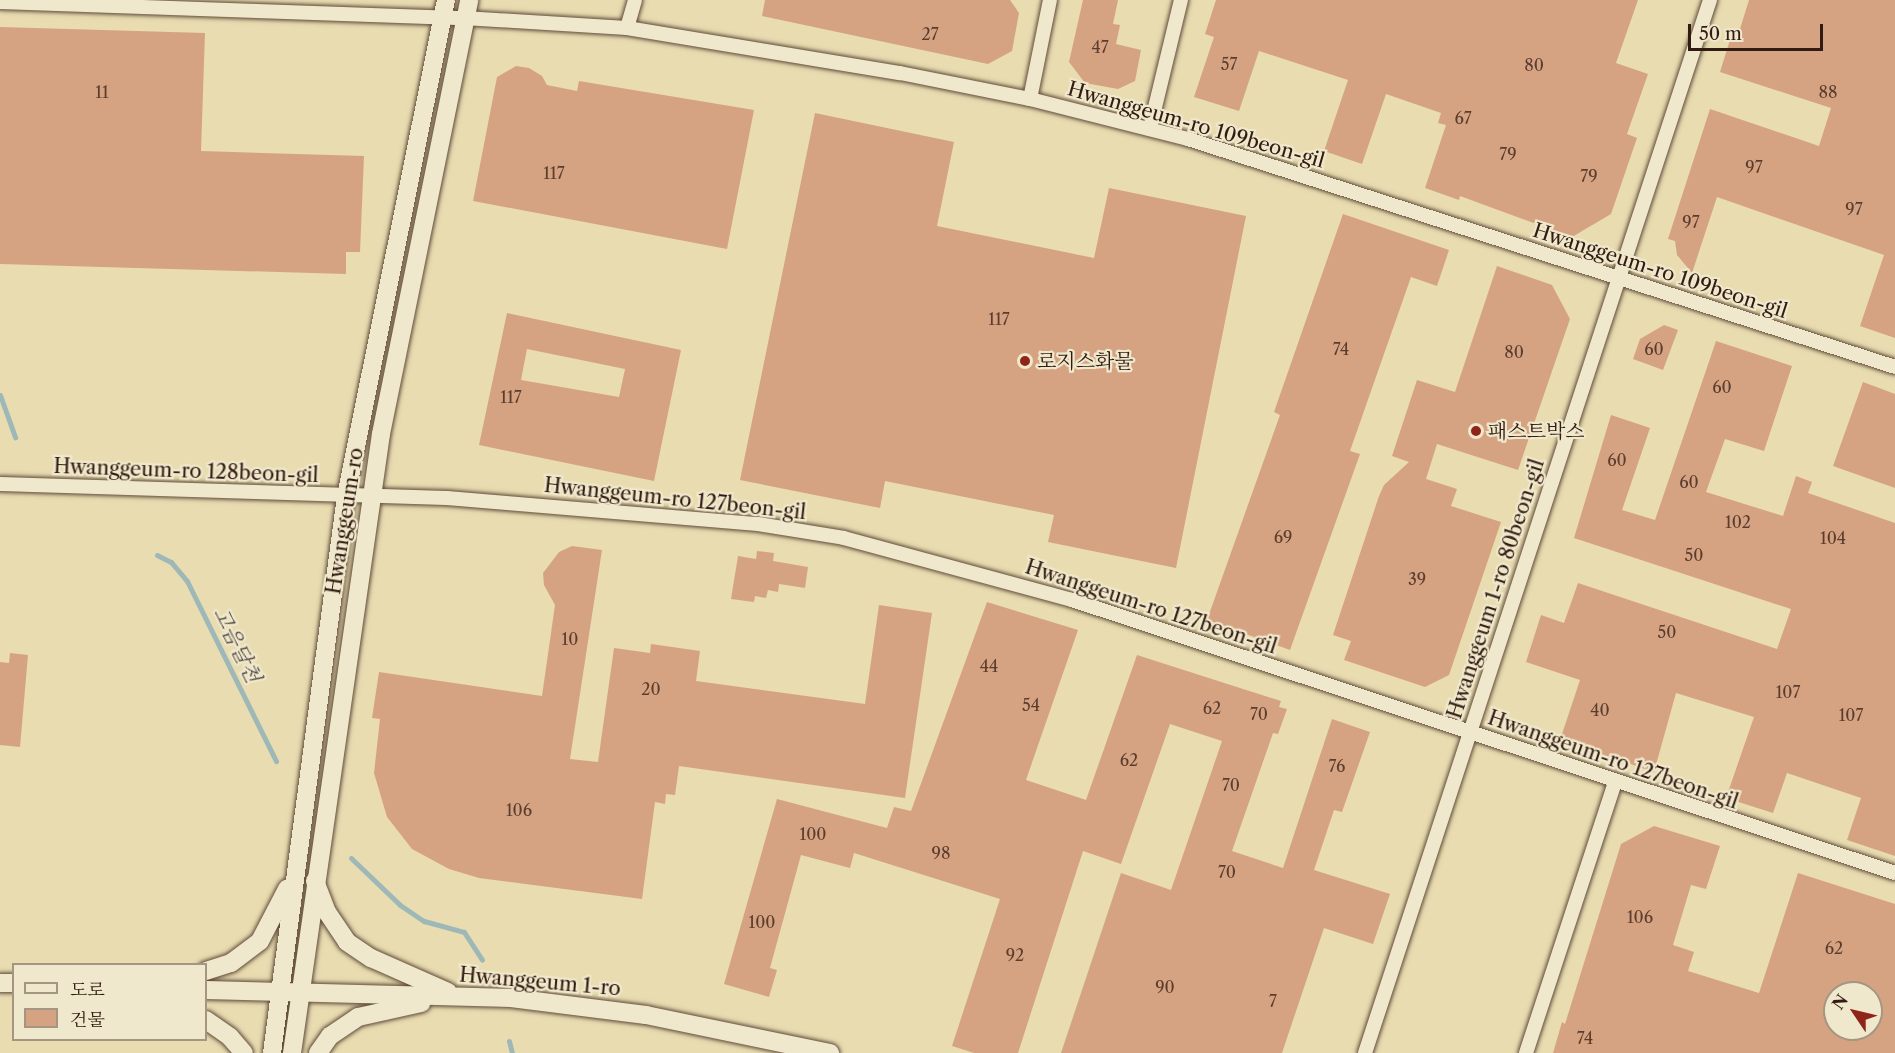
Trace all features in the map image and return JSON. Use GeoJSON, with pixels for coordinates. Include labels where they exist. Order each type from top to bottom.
{"type":"FeatureCollection","features":[{"type":"Feature","properties":{"kind":"street"},"geometry":{"type":"LineString","coordinates":[[627,28],[635,0]]}},
{"type":"Feature","properties":{"kind":"street"},"geometry":{"type":"LineString","coordinates":[[1030,99],[1050,0]]}},
{"type":"Feature","properties":{"kind":"street"},"geometry":{"type":"LineString","coordinates":[[1150,128],[1181,0]]}},
{"type":"Feature","properties":{"kind":"street","name":"Hwanggeum 1-ro 80beon-gil"},"geometry":{"type":"LineString","coordinates":[[1365,1053],[1710,0]]}},
{"type":"Feature","properties":{"kind":"street","name":"Hwanggeum-ro 109beon-gil"},"geometry":{"type":"LineString","coordinates":[[0,2],[466,9],[627,28],[900,73],[1030,99],[1150,128],[1333,183],[1619,279],[1895,367]]}},
{"type":"Feature","properties":{"kind":"street","name":"Hwanggeum-ro"},"geometry":{"type":"LineString","coordinates":[[272,1053],[346,496],[443,9]]}},
{"type":"Feature","properties":{"kind":"street","name":"Hwanggeum-ro"},"geometry":{"type":"LineString","coordinates":[[292,1053],[371,497],[466,9]]}},
{"type":"Feature","properties":{"kind":"street","name":"Hwanggeum-ro 128beon-gil"},"geometry":{"type":"LineString","coordinates":[[0,484],[371,497]]}},
{"type":"Feature","properties":{"kind":"street","name":"Hwanggeum-ro 127beon-gil"},"geometry":{"type":"LineString","coordinates":[[371,497],[613,510],[758,524],[844,538],[1063,597],[1895,873]]}},
{"type":"Feature","properties":{"kind":"street"},"geometry":{"type":"LineString","coordinates":[[1526,1053],[1615,782]]}},
{"type":"Feature","properties":{"kind":"street"},"geometry":{"type":"LineString","coordinates":[[207,971],[231,963],[260,940],[296,868]]}},
{"type":"Feature","properties":{"kind":"street"},"geometry":{"type":"LineString","coordinates":[[315,879],[327,912],[348,942],[371,958],[458,996]]}},
{"type":"Feature","properties":{"kind":"street","name":"Hwanggeum 1-ro"},"geometry":{"type":"LineString","coordinates":[[207,990],[511,998],[646,1015],[830,1053]]}},
{"type":"Feature","properties":{"kind":"street"},"geometry":{"type":"LineString","coordinates":[[318,1053],[330,1036],[358,1017],[458,996]]}},
{"type":"Feature","properties":{"kind":"street"},"geometry":{"type":"LineString","coordinates":[[207,1021],[230,1037],[244,1053]]}},
{"type":"Feature","properties":{"kind":"building"},"geometry":{"type":"Polygon","coordinates":[[[765,0],[1010,0],[1019,13],[1012,51],[988,64],[762,16],[765,0]]]}},
{"type":"Feature","properties":{"kind":"building"},"geometry":{"type":"Polygon","coordinates":[[[1083,0],[1118,0],[1113,24],[1120,25],[1116,44],[1141,50],[1135,81],[1118,89],[1085,83],[1069,62],[1083,0]]]}},
{"type":"Feature","properties":{"kind":"building"},"geometry":{"type":"Polygon","coordinates":[[[1216,0],[1638,0],[1616,63],[1648,74],[1627,134],[1637,138],[1611,214],[1572,237],[1460,196],[1459,200],[1425,188],[1446,125],[1438,123],[1441,113],[1386,94],[1362,164],[1324,151],[1348,80],[1259,51],[1239,111],[1194,97],[1214,37],[1205,34],[1216,0]]]}},
{"type":"Feature","properties":{"kind":"building"},"geometry":{"type":"Polygon","coordinates":[[[1749,0],[1895,0],[1895,338],[1860,326],[1884,255],[1717,197],[1692,273],[1677,255],[1675,241],[1668,239],[1710,109],[1819,146],[1831,108],[1720,72],[1733,30],[1739,32],[1749,0]]]}},
{"type":"Feature","properties":{"kind":"building"},"geometry":{"type":"Polygon","coordinates":[[[0,27],[205,33],[201,151],[364,156],[360,252],[346,252],[346,274],[0,264],[0,27]]]}},
{"type":"Feature","properties":{"kind":"building"},"geometry":{"type":"Polygon","coordinates":[[[516,66],[529,68],[542,76],[547,85],[577,91],[579,81],[754,110],[727,249],[473,201],[497,77],[516,66]]]}},
{"type":"Feature","properties":{"kind":"building"},"geometry":{"type":"Polygon","coordinates":[[[815,113],[954,142],[937,226],[1094,258],[1109,188],[1246,216],[1176,568],[1048,542],[1054,515],[885,481],[880,508],[740,480],[815,113]]]}},
{"type":"Feature","properties":{"kind":"building"},"geometry":{"type":"Polygon","coordinates":[[[1343,214],[1449,250],[1437,286],[1411,277],[1350,451],[1360,454],[1290,650],[1207,620],[1280,415],[1274,412],[1343,214]]]}},
{"type":"Feature","properties":{"kind":"building"},"geometry":{"type":"Polygon","coordinates":[[[1497,266],[1552,285],[1570,319],[1518,470],[1437,444],[1426,479],[1457,489],[1451,506],[1501,522],[1449,675],[1425,687],[1344,660],[1351,641],[1333,635],[1379,496],[1384,485],[1409,462],[1392,456],[1417,380],[1455,392],[1497,266]]]}},
{"type":"Feature","properties":{"kind":"building"},"geometry":{"type":"Polygon","coordinates":[[[507,313],[681,350],[654,481],[479,445],[507,313]],[[527,349],[521,380],[619,397],[625,369],[527,349]]]}},
{"type":"Feature","properties":{"kind":"building"},"geometry":{"type":"Polygon","coordinates":[[[1664,325],[1678,330],[1663,370],[1633,359],[1640,339],[1664,325]]]}},
{"type":"Feature","properties":{"kind":"building"},"geometry":{"type":"Polygon","coordinates":[[[1716,341],[1792,366],[1764,451],[1725,439],[1706,492],[1783,516],[1796,476],[1812,482],[1808,493],[1895,523],[1895,856],[1847,840],[1861,798],[1787,773],[1773,813],[1726,798],[1754,717],[1676,693],[1654,772],[1560,740],[1580,680],[1526,662],[1541,615],[1564,623],[1578,583],[1777,649],[1791,609],[1574,538],[1611,415],[1650,428],[1622,510],[1655,520],[1716,341]]]}},
{"type":"Feature","properties":{"kind":"building"},"geometry":{"type":"Polygon","coordinates":[[[1863,382],[1895,394],[1895,488],[1833,466],[1863,382]]]}},
{"type":"Feature","properties":{"kind":"building"},"geometry":{"type":"Polygon","coordinates":[[[572,546],[602,550],[570,759],[598,762],[614,648],[650,653],[651,644],[700,651],[696,681],[865,704],[879,605],[932,613],[905,798],[679,766],[675,795],[666,794],[665,804],[655,802],[642,899],[479,878],[449,869],[412,849],[387,817],[374,773],[380,719],[372,718],[379,672],[542,696],[555,605],[544,585],[543,573],[559,552],[572,546]]]}},
{"type":"Feature","properties":{"kind":"building"},"geometry":{"type":"Polygon","coordinates":[[[757,551],[774,553],[773,561],[808,567],[805,588],[779,584],[778,592],[768,590],[766,598],[755,596],[754,602],[731,599],[738,556],[756,559],[757,551]]]}},
{"type":"Feature","properties":{"kind":"building"},"geometry":{"type":"Polygon","coordinates":[[[987,602],[1078,630],[1026,780],[1086,800],[1137,655],[1281,701],[1279,707],[1287,709],[1278,734],[1273,733],[1232,851],[1283,868],[1332,719],[1370,732],[1342,812],[1334,810],[1314,870],[1390,894],[1373,944],[1324,928],[1282,1053],[1061,1053],[1121,873],[1171,890],[1222,741],[1170,724],[1121,864],[1083,851],[1018,1053],[974,1053],[952,1046],[1000,899],[854,853],[850,868],[801,855],[770,968],[777,970],[769,997],[724,984],[777,799],[887,828],[894,807],[911,811],[987,602]]]}},
{"type":"Feature","properties":{"kind":"building"},"geometry":{"type":"Polygon","coordinates":[[[10,653],[28,655],[20,747],[0,745],[0,662],[9,663],[10,653]]]}},
{"type":"Feature","properties":{"kind":"building"},"geometry":{"type":"Polygon","coordinates":[[[1654,826],[1720,846],[1706,889],[1691,885],[1673,945],[1694,952],[1688,971],[1759,993],[1798,873],[1895,904],[1895,1053],[1553,1053],[1562,1022],[1565,1024],[1621,844],[1654,826]]]}},
{"type":"Feature","properties":{"kind":"waterway","name":"고음달천"},"geometry":{"type":"LineString","coordinates":[[0,395],[15,437]]}},
{"type":"Feature","properties":{"kind":"waterway","name":"고음달천"},"geometry":{"type":"LineString","coordinates":[[157,555],[171,562],[187,581],[276,761]]}},
{"type":"Feature","properties":{"kind":"waterway","name":"고음달천"},"geometry":{"type":"LineString","coordinates":[[351,858],[400,905],[424,921],[464,932],[482,960]]}},
{"type":"Feature","properties":{"kind":"waterway","name":"고음달천"},"geometry":{"type":"LineString","coordinates":[[509,1041],[512,1053]]}},
{"type":"Feature","properties":{"kind":"place","name":"로지스화물"},"geometry":{"type":"Point","coordinates":[1025,361]}},
{"type":"Feature","properties":{"kind":"place","name":"패스트박스"},"geometry":{"type":"Point","coordinates":[1476,431]}}]}
